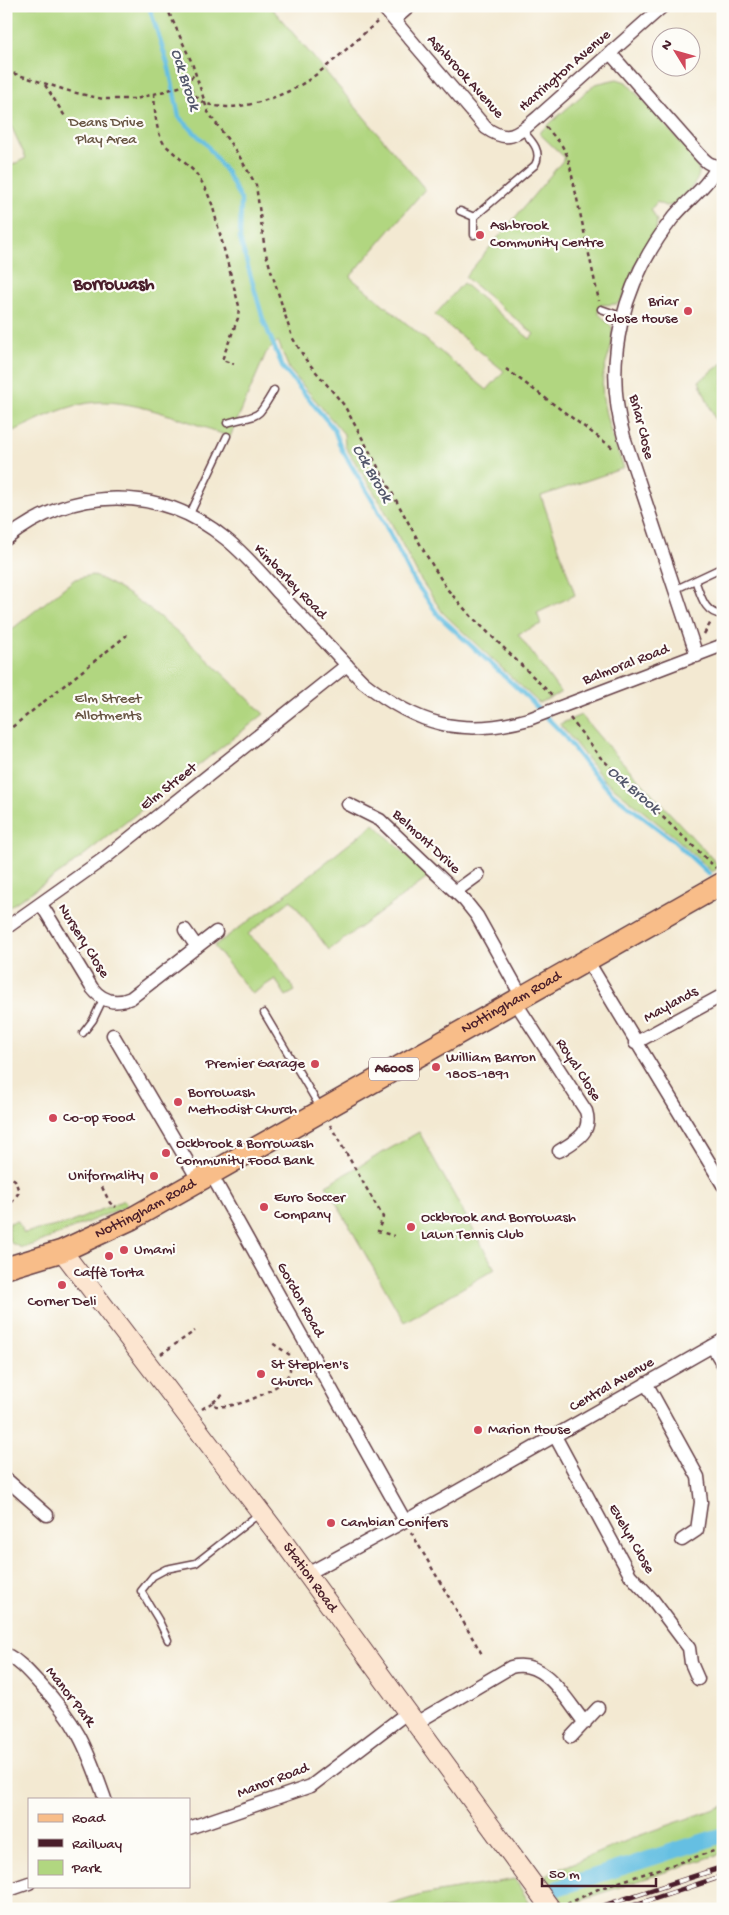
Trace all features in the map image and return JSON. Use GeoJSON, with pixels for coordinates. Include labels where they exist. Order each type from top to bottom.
{"type":"FeatureCollection","features":[{"type":"Feature","properties":{"kind":"main road","name":"Nottingham Road"},"geometry":{"type":"LineString","coordinates":[[62,1251],[131,1219],[205,1178],[518,998],[723,883]]}},
{"type":"Feature","properties":{"kind":"main road","name":"A6005"},"geometry":{"type":"LineString","coordinates":[[6,1268],[62,1251]]}},
{"type":"Feature","properties":{"kind":"main road","name":"Station Road"},"geometry":{"type":"LineString","coordinates":[[62,1251],[307,1574],[412,1718],[555,1908]]}},
{"type":"Feature","properties":{"kind":"street"},"geometry":{"type":"LineString","coordinates":[[388,13],[410,6]]}},
{"type":"Feature","properties":{"kind":"street","name":"Harrington Avenue"},"geometry":{"type":"LineString","coordinates":[[509,137],[522,130],[538,117],[663,6]]}},
{"type":"Feature","properties":{"kind":"street","name":"Ashbrook Avenue"},"geometry":{"type":"LineString","coordinates":[[388,13],[486,128],[502,137],[509,137]]}},
{"type":"Feature","properties":{"kind":"street"},"geometry":{"type":"LineString","coordinates":[[610,53],[708,164],[720,166]]}},
{"type":"Feature","properties":{"kind":"street","name":"Briar Close"},"geometry":{"type":"LineString","coordinates":[[697,656],[618,414],[615,390],[616,364],[621,316],[636,278],[659,236],[720,166]]}},
{"type":"Feature","properties":{"kind":"street","name":"Kimberley Road"},"geometry":{"type":"LineString","coordinates":[[6,539],[39,518],[84,501],[130,498],[150,501],[189,516],[227,539],[363,682],[407,712],[436,724],[469,729],[506,725],[535,717]]}},
{"type":"Feature","properties":{"kind":"street","name":"Balmoral Road"},"geometry":{"type":"LineString","coordinates":[[535,717],[723,645]]}},
{"type":"Feature","properties":{"kind":"street","name":"Elm Street"},"geometry":{"type":"LineString","coordinates":[[6,928],[157,817],[347,665]]}},
{"type":"Feature","properties":{"kind":"street","name":"Belmont Drive"},"geometry":{"type":"LineString","coordinates":[[348,804],[380,820],[456,891],[477,916],[518,998]]}},
{"type":"Feature","properties":{"kind":"street","name":"Belmont Drive"},"geometry":{"type":"LineString","coordinates":[[456,891],[478,875]]}},
{"type":"Feature","properties":{"kind":"street","name":"Nursery Close"},"geometry":{"type":"LineString","coordinates":[[41,904],[92,988],[103,999],[117,1002],[131,998],[216,932]]}},
{"type":"Feature","properties":{"kind":"street"},"geometry":{"type":"LineString","coordinates":[[185,930],[197,947]]}},
{"type":"Feature","properties":{"kind":"street"},"geometry":{"type":"LineString","coordinates":[[587,960],[636,1044],[718,1167],[723,1185]]}},
{"type":"Feature","properties":{"kind":"street","name":"Maylands"},"geometry":{"type":"LineString","coordinates":[[636,1044],[723,995]]}},
{"type":"Feature","properties":{"kind":"street","name":"Royal Close"},"geometry":{"type":"LineString","coordinates":[[518,998],[586,1111],[589,1124],[583,1135],[559,1151]]}},
{"type":"Feature","properties":{"kind":"street","name":"Gordon Road"},"geometry":{"type":"LineString","coordinates":[[113,1035],[205,1178],[405,1521]]}},
{"type":"Feature","properties":{"kind":"street"},"geometry":{"type":"LineString","coordinates":[[718,1343],[723,1364]]}},
{"type":"Feature","properties":{"kind":"street","name":"Central Avenue"},"geometry":{"type":"LineString","coordinates":[[307,1574],[405,1521],[718,1343]]}},
{"type":"Feature","properties":{"kind":"street"},"geometry":{"type":"LineString","coordinates":[[646,1383],[698,1477],[701,1502],[697,1530],[682,1540]]}},
{"type":"Feature","properties":{"kind":"street","name":"Evelyn Close"},"geometry":{"type":"LineString","coordinates":[[555,1436],[630,1574],[653,1600],[689,1648],[691,1663],[698,1679]]}},
{"type":"Feature","properties":{"kind":"street"},"geometry":{"type":"LineString","coordinates":[[6,1479],[48,1515]]}},
{"type":"Feature","properties":{"kind":"street","name":"Manor Park"},"geometry":{"type":"LineString","coordinates":[[6,1654],[24,1666],[74,1724],[87,1749],[105,1798]]}},
{"type":"Feature","properties":{"kind":"street","name":"Manor Road"},"geometry":{"type":"LineString","coordinates":[[190,1828],[311,1786],[412,1718],[511,1667],[520,1665],[543,1672],[585,1723]]}},
{"type":"Feature","properties":{"kind":"street"},"geometry":{"type":"LineString","coordinates":[[571,1737],[598,1708]]}},
{"type":"Feature","properties":{"kind":"street"},"geometry":{"type":"LineString","coordinates":[[6,1891],[28,1883]]}},
{"type":"Feature","properties":{"kind":"lane"},"geometry":{"type":"LineString","coordinates":[[474,235],[474,217],[535,165],[538,160],[536,147],[522,130]]}},
{"type":"Feature","properties":{"kind":"lane"},"geometry":{"type":"LineString","coordinates":[[460,212],[474,217]]}},
{"type":"Feature","properties":{"kind":"lane"},"geometry":{"type":"LineString","coordinates":[[601,309],[621,316]]}},
{"type":"Feature","properties":{"kind":"lane"},"geometry":{"type":"LineString","coordinates":[[226,423],[248,420],[261,413],[274,390]]}},
{"type":"Feature","properties":{"kind":"lane"},"geometry":{"type":"LineString","coordinates":[[189,516],[227,436]]}},
{"type":"Feature","properties":{"kind":"lane"},"geometry":{"type":"LineString","coordinates":[[674,590],[723,567]]}},
{"type":"Feature","properties":{"kind":"lane"},"geometry":{"type":"LineString","coordinates":[[695,580],[707,608],[713,614],[723,615]]}},
{"type":"Feature","properties":{"kind":"lane"},"geometry":{"type":"LineString","coordinates":[[84,1033],[103,999]]}},
{"type":"Feature","properties":{"kind":"lane"},"geometry":{"type":"LineString","coordinates":[[264,1013],[322,1110]]}},
{"type":"Feature","properties":{"kind":"lane"},"geometry":{"type":"LineString","coordinates":[[168,1640],[141,1591],[142,1586],[153,1576],[166,1569],[196,1563],[261,1513]]}},
{"type":"Feature","properties":{"kind":"path"},"geometry":{"type":"LineString","coordinates":[[166,6],[195,73],[204,102]]}},
{"type":"Feature","properties":{"kind":"path"},"geometry":{"type":"LineString","coordinates":[[204,102],[220,106],[244,106],[305,82],[388,13]]}},
{"type":"Feature","properties":{"kind":"path"},"geometry":{"type":"LineString","coordinates":[[6,71],[44,84],[103,99],[136,99],[186,84],[195,73]]}},
{"type":"Feature","properties":{"kind":"path"},"geometry":{"type":"LineString","coordinates":[[44,84],[66,118]]}},
{"type":"Feature","properties":{"kind":"path"},"geometry":{"type":"LineString","coordinates":[[186,84],[204,102],[256,185],[265,251],[292,337],[298,350],[344,405],[424,553],[448,589],[469,614],[546,687],[560,709],[600,757],[723,874]]}},
{"type":"Feature","properties":{"kind":"path"},"geometry":{"type":"LineString","coordinates":[[154,93],[156,120],[161,139],[195,172],[205,187],[212,204],[239,306],[238,318],[222,360],[234,364]]}},
{"type":"Feature","properties":{"kind":"path"},"geometry":{"type":"LineString","coordinates":[[538,117],[561,144],[568,157],[601,309]]}},
{"type":"Feature","properties":{"kind":"path"},"geometry":{"type":"LineString","coordinates":[[506,369],[632,460]]}},
{"type":"Feature","properties":{"kind":"path"},"geometry":{"type":"LineString","coordinates":[[6,732],[127,635]]}},
{"type":"Feature","properties":{"kind":"path"},"geometry":{"type":"LineString","coordinates":[[322,1110],[383,1217],[377,1232],[394,1236]]}},
{"type":"Feature","properties":{"kind":"path"},"geometry":{"type":"LineString","coordinates":[[6,1174],[15,1180],[19,1192],[9,1207],[6,1218]]}},
{"type":"Feature","properties":{"kind":"path"},"geometry":{"type":"LineString","coordinates":[[102,1187],[110,1203],[131,1219]]}},
{"type":"Feature","properties":{"kind":"path"},"geometry":{"type":"LineString","coordinates":[[148,1363],[194,1331]]}},
{"type":"Feature","properties":{"kind":"path"},"geometry":{"type":"LineString","coordinates":[[213,1402],[216,1406],[223,1406],[254,1398],[286,1380],[290,1370],[290,1355],[272,1343]]}},
{"type":"Feature","properties":{"kind":"path"},"geometry":{"type":"LineString","coordinates":[[188,1419],[224,1394]]}},
{"type":"Feature","properties":{"kind":"path"},"geometry":{"type":"LineString","coordinates":[[405,1521],[483,1656]]}},
{"type":"Feature","properties":{"kind":"path"},"geometry":{"type":"LineString","coordinates":[[555,1908],[598,1888],[723,1848]]}},
{"type":"Feature","properties":{"kind":"green space","name":"Deans Drive Play Area"},"geometry":{"type":"Polygon","coordinates":[[[6,6],[270,6],[425,189],[350,277],[487,390],[504,371],[435,315],[463,283],[530,339],[534,334],[465,277],[565,158],[539,133],[595,84],[617,79],[626,82],[679,141],[696,164],[699,172],[698,177],[689,190],[673,205],[665,206],[657,202],[651,209],[657,221],[656,230],[639,257],[622,299],[617,304],[601,305],[598,313],[612,327],[611,348],[604,370],[602,388],[608,423],[624,468],[541,496],[575,595],[537,613],[541,624],[518,634],[561,693],[539,703],[443,613],[419,577],[382,505],[345,446],[344,434],[289,369],[278,341],[266,353],[230,437],[164,414],[112,402],[86,403],[75,406],[14,431],[6,416],[6,168],[26,158],[6,115],[6,6]]]}},
{"type":"Feature","properties":{"kind":"green space"},"geometry":{"type":"Polygon","coordinates":[[[723,363],[723,438],[699,381],[723,363]]]}},
{"type":"Feature","properties":{"kind":"green space","name":"Elm Street Allotments"},"geometry":{"type":"Polygon","coordinates":[[[92,575],[115,586],[160,618],[205,657],[264,714],[66,869],[6,909],[6,634],[75,579],[92,575]]]}},
{"type":"Feature","properties":{"kind":"green space"},"geometry":{"type":"Polygon","coordinates":[[[581,715],[720,867],[712,872],[675,837],[604,780],[560,724],[581,715]]]}},
{"type":"Feature","properties":{"kind":"green space"},"geometry":{"type":"Polygon","coordinates":[[[374,824],[429,877],[329,950],[291,900],[248,934],[271,956],[295,991],[286,996],[275,979],[252,994],[214,946],[286,894],[374,824]]]}},
{"type":"Feature","properties":{"kind":"green space","name":"Ockbrook and Borrowash Lawn Tennis Club"},"geometry":{"type":"Polygon","coordinates":[[[419,1132],[495,1269],[404,1322],[326,1185],[419,1132]]]}},
{"type":"Feature","properties":{"kind":"green space"},"geometry":{"type":"Polygon","coordinates":[[[124,1200],[127,1206],[35,1244],[22,1248],[11,1243],[9,1223],[17,1221],[24,1233],[70,1223],[124,1200]]]}},
{"type":"Feature","properties":{"kind":"green space"},"geometry":{"type":"Polygon","coordinates":[[[723,1806],[723,1853],[586,1898],[568,1909],[566,1909],[545,1875],[638,1836],[723,1806]]]}},
{"type":"Feature","properties":{"kind":"green space"},"geometry":{"type":"Polygon","coordinates":[[[515,1879],[533,1909],[376,1909],[421,1895],[515,1879]]]}},
{"type":"Feature","properties":{"kind":"waterway","name":"Ock Brook"},"geometry":{"type":"LineString","coordinates":[[149,6],[169,68],[179,117],[206,144],[227,173],[241,200],[240,239],[263,319],[283,368],[334,429],[341,448],[374,503],[413,579],[439,616],[526,696],[562,733],[590,770],[613,794],[674,841],[709,874]]}},
{"type":"Feature","properties":{"kind":"waterway"},"geometry":{"type":"LineString","coordinates":[[558,1888],[723,1835]]}},
{"type":"Feature","properties":{"kind":"railway"},"geometry":{"type":"LineString","coordinates":[[594,1909],[723,1867]]}},
{"type":"Feature","properties":{"kind":"railway"},"geometry":{"type":"LineString","coordinates":[[623,1909],[723,1876]]}},
{"type":"Feature","properties":{"kind":"place","name":"Ashbrook Community Centre"},"geometry":{"type":"Point","coordinates":[480,235]}},
{"type":"Feature","properties":{"kind":"place","name":"Briar Close House"},"geometry":{"type":"Point","coordinates":[688,311]}},
{"type":"Feature","properties":{"kind":"place","name":"Premier Garage"},"geometry":{"type":"Point","coordinates":[315,1064]}},
{"type":"Feature","properties":{"kind":"place","name":"William Barron 1805-1891"},"geometry":{"type":"Point","coordinates":[436,1067]}},
{"type":"Feature","properties":{"kind":"place","name":"Borrowash Methodist Church"},"geometry":{"type":"Point","coordinates":[178,1102]}},
{"type":"Feature","properties":{"kind":"place","name":"Co-op Food"},"geometry":{"type":"Point","coordinates":[53,1118]}},
{"type":"Feature","properties":{"kind":"place","name":"Ockbrook & Borrowash Community Food Bank"},"geometry":{"type":"Point","coordinates":[166,1153]}},
{"type":"Feature","properties":{"kind":"place","name":"Uniformality"},"geometry":{"type":"Point","coordinates":[154,1176]}},
{"type":"Feature","properties":{"kind":"place","name":"Euro Soccer Company"},"geometry":{"type":"Point","coordinates":[264,1207]}},
{"type":"Feature","properties":{"kind":"place","name":"Ockbrook and Borrowash Lawn Tennis Club"},"geometry":{"type":"Point","coordinates":[411,1227]}},
{"type":"Feature","properties":{"kind":"place","name":"Umami"},"geometry":{"type":"Point","coordinates":[124,1250]}},
{"type":"Feature","properties":{"kind":"place","name":"Caffè Torta"},"geometry":{"type":"Point","coordinates":[109,1256]}},
{"type":"Feature","properties":{"kind":"place","name":"Corner Deli"},"geometry":{"type":"Point","coordinates":[62,1285]}},
{"type":"Feature","properties":{"kind":"place","name":"St Stephen's Church"},"geometry":{"type":"Point","coordinates":[261,1374]}},
{"type":"Feature","properties":{"kind":"place","name":"Marion House"},"geometry":{"type":"Point","coordinates":[478,1430]}},
{"type":"Feature","properties":{"kind":"place","name":"Cambian Conifers"},"geometry":{"type":"Point","coordinates":[331,1523]}},
{"type":"Feature","properties":{"kind":"district","name":"Borrowash"},"geometry":{"type":"Point","coordinates":[114,285]}}]}
